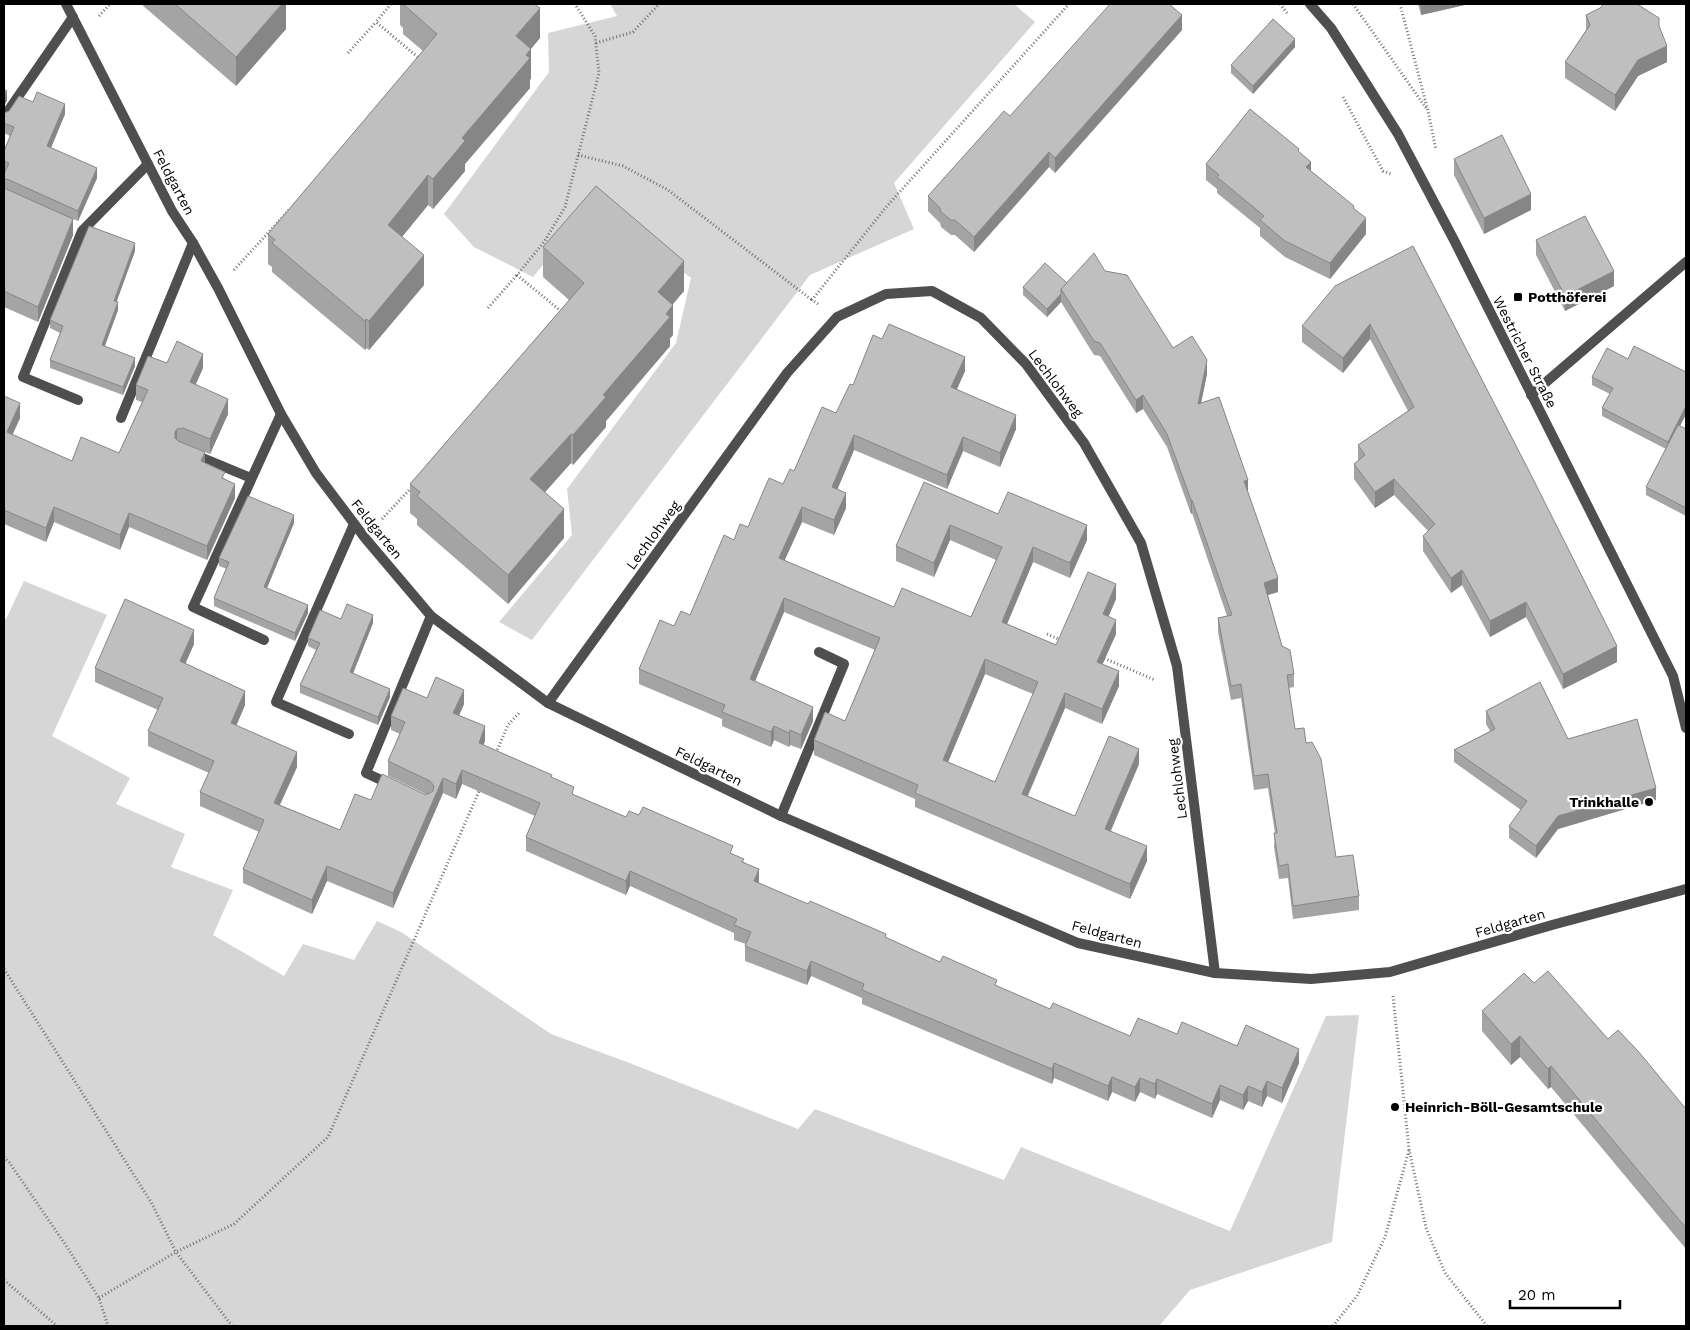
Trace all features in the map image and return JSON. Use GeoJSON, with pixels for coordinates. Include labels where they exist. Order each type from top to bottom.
{"type":"FeatureCollection","features":[{"type":"Feature","properties":{"kind":"street","name":"Feldgarten"},"geometry":{"type":"LineString","coordinates":[[66,4],[172,211],[193,243],[218,288],[281,414],[316,473],[365,538],[431,616],[536,696],[548,703],[781,816],[1078,943],[1215,973],[1311,979],[1390,972],[1552,925],[1686,889]]}},
{"type":"Feature","properties":{"kind":"street","name":"Westricher Straße"},"geometry":{"type":"LineString","coordinates":[[1310,4],[1331,28],[1398,134],[1455,242],[1672,676],[1686,728]]}},
{"type":"Feature","properties":{"kind":"street"},"geometry":{"type":"LineString","coordinates":[[4,117],[73,17]]}},
{"type":"Feature","properties":{"kind":"street"},"geometry":{"type":"LineString","coordinates":[[78,400],[23,377],[78,229],[148,164]]}},
{"type":"Feature","properties":{"kind":"street"},"geometry":{"type":"LineString","coordinates":[[121,418],[193,243]]}},
{"type":"Feature","properties":{"kind":"street"},"geometry":{"type":"LineString","coordinates":[[1531,395],[1686,262]]}},
{"type":"Feature","properties":{"kind":"street","name":"Lechlohweg"},"geometry":{"type":"LineString","coordinates":[[548,703],[787,373],[837,317],[886,294],[932,291],[981,318],[1026,364],[1084,443],[1141,543],[1177,666],[1215,973]]}},
{"type":"Feature","properties":{"kind":"street"},"geometry":{"type":"LineString","coordinates":[[264,640],[193,606],[281,414]]}},
{"type":"Feature","properties":{"kind":"street"},"geometry":{"type":"LineString","coordinates":[[181,449],[251,478]]}},
{"type":"Feature","properties":{"kind":"street"},"geometry":{"type":"LineString","coordinates":[[349,734],[276,702],[354,524]]}},
{"type":"Feature","properties":{"kind":"street"},"geometry":{"type":"LineString","coordinates":[[401,790],[366,773],[431,616]]}},
{"type":"Feature","properties":{"kind":"street"},"geometry":{"type":"LineString","coordinates":[[781,816],[844,664],[819,652]]}},
{"type":"Feature","properties":{"kind":"path"},"geometry":{"type":"LineString","coordinates":[[348,53],[391,4]]}},
{"type":"Feature","properties":{"kind":"path"},"geometry":{"type":"LineString","coordinates":[[488,308],[544,242],[565,207],[599,73],[595,36],[575,4]]}},
{"type":"Feature","properties":{"kind":"path"},"geometry":{"type":"LineString","coordinates":[[596,43],[633,32],[659,4]]}},
{"type":"Feature","properties":{"kind":"path"},"geometry":{"type":"LineString","coordinates":[[812,300],[886,206],[1069,4]]}},
{"type":"Feature","properties":{"kind":"path"},"geometry":{"type":"LineString","coordinates":[[1280,4],[1291,18]]}},
{"type":"Feature","properties":{"kind":"path"},"geometry":{"type":"LineString","coordinates":[[1353,4],[1428,111]]}},
{"type":"Feature","properties":{"kind":"path"},"geometry":{"type":"LineString","coordinates":[[1400,4],[1428,111],[1436,151]]}},
{"type":"Feature","properties":{"kind":"path"},"geometry":{"type":"LineString","coordinates":[[376,22],[423,61]]}},
{"type":"Feature","properties":{"kind":"path"},"geometry":{"type":"LineString","coordinates":[[1342,96],[1383,171]]}},
{"type":"Feature","properties":{"kind":"path"},"geometry":{"type":"LineString","coordinates":[[578,155],[623,166],[668,190],[837,317]]}},
{"type":"Feature","properties":{"kind":"path"},"geometry":{"type":"LineString","coordinates":[[218,288],[291,207]]}},
{"type":"Feature","properties":{"kind":"path"},"geometry":{"type":"LineString","coordinates":[[517,275],[562,312],[556,320]]}},
{"type":"Feature","properties":{"kind":"path"},"geometry":{"type":"LineString","coordinates":[[365,538],[419,480]]}},
{"type":"Feature","properties":{"kind":"path"},"geometry":{"type":"LineString","coordinates":[[1047,634],[1066,642]]}},
{"type":"Feature","properties":{"kind":"path"},"geometry":{"type":"LineString","coordinates":[[1092,653],[1181,691]]}},
{"type":"Feature","properties":{"kind":"path"},"geometry":{"type":"LineString","coordinates":[[492,760],[508,725],[536,696]]}},
{"type":"Feature","properties":{"kind":"path"},"geometry":{"type":"LineString","coordinates":[[99,1298],[176,1252],[234,1224],[328,1137],[481,787]]}},
{"type":"Feature","properties":{"kind":"path"},"geometry":{"type":"LineString","coordinates":[[4,969],[151,1202],[176,1252],[232,1326]]}},
{"type":"Feature","properties":{"kind":"path"},"geometry":{"type":"LineString","coordinates":[[1390,972],[1409,1149],[1426,1228],[1445,1273],[1487,1326]]}},
{"type":"Feature","properties":{"kind":"path"},"geometry":{"type":"LineString","coordinates":[[1333,1326],[1357,1296],[1385,1237],[1409,1149]]}},
{"type":"Feature","properties":{"kind":"path"},"geometry":{"type":"LineString","coordinates":[[4,1156],[10,1162],[67,1247],[99,1298],[108,1326]]}},
{"type":"Feature","properties":{"kind":"path"},"geometry":{"type":"LineString","coordinates":[[4,1280],[57,1326]]}},
{"type":"Feature","properties":{"kind":"shaded area"},"geometry":{"type":"Polygon","coordinates":[[[610,4],[1014,4],[1035,22],[894,183],[914,229],[810,275],[532,640],[499,622],[572,535],[567,489],[676,343],[691,278],[593,204],[533,277],[474,247],[444,214],[549,72],[548,33],[617,16],[610,4]]]}},
{"type":"Feature","properties":{"kind":"shaded area"},"geometry":{"type":"Polygon","coordinates":[[[24,581],[107,615],[52,736],[130,778],[116,804],[185,834],[171,867],[233,890],[213,935],[284,976],[303,944],[354,960],[377,921],[401,932],[551,1034],[798,1129],[815,1109],[1004,1180],[1021,1147],[1230,1231],[1326,1016],[1359,1015],[1332,1242],[1190,1290],[1159,1326],[4,1326],[4,618],[6,619],[24,581]]]}},
{"type":"Feature","properties":{"kind":"building"},"geometry":{"type":"Polygon","coordinates":[[[175,4],[282,4],[236,57],[175,4]]]}},
{"type":"Feature","properties":{"kind":"building"},"geometry":{"type":"Polygon","coordinates":[[[403,4],[534,4],[540,8],[516,36],[531,49],[526,55],[530,58],[462,138],[465,141],[439,172],[433,179],[428,175],[388,225],[424,255],[369,321],[366,319],[365,321],[272,243],[275,240],[268,234],[437,34],[403,4]]]}},
{"type":"Feature","properties":{"kind":"building"},"geometry":{"type":"Polygon","coordinates":[[[1110,4],[1169,4],[1182,15],[1055,158],[1049,152],[974,237],[955,220],[951,220],[941,212],[940,208],[928,196],[1004,111],[1010,116],[1110,4]]]}},
{"type":"Feature","properties":{"kind":"building"},"geometry":{"type":"Polygon","coordinates":[[[1604,4],[1637,4],[1659,18],[1659,26],[1667,46],[1638,60],[1615,95],[1565,62],[1590,25],[1586,15],[1604,4]]]}},
{"type":"Feature","properties":{"kind":"building"},"geometry":{"type":"Polygon","coordinates":[[[1273,19],[1295,39],[1253,86],[1231,65],[1273,19]]]}},
{"type":"Feature","properties":{"kind":"building"},"geometry":{"type":"Polygon","coordinates":[[[37,92],[65,104],[47,146],[97,168],[78,211],[4,179],[9,163],[4,161],[4,151],[14,127],[4,123],[4,113],[9,111],[19,96],[33,102],[37,92]]]}},
{"type":"Feature","properties":{"kind":"building"},"geometry":{"type":"Polygon","coordinates":[[[1250,109],[1299,149],[1298,151],[1311,162],[1306,167],[1366,218],[1330,263],[1285,241],[1260,220],[1264,216],[1217,177],[1219,175],[1206,164],[1250,109]]]}},
{"type":"Feature","properties":{"kind":"building"},"geometry":{"type":"Polygon","coordinates":[[[1502,135],[1531,194],[1484,218],[1454,159],[1502,135]]]}},
{"type":"Feature","properties":{"kind":"building"},"geometry":{"type":"Polygon","coordinates":[[[596,186],[684,261],[658,292],[673,305],[666,314],[670,317],[603,395],[606,397],[573,435],[571,434],[530,479],[564,509],[508,575],[417,496],[420,492],[410,484],[584,283],[543,247],[596,186]]]}},
{"type":"Feature","properties":{"kind":"building"},"geometry":{"type":"Polygon","coordinates":[[[4,188],[73,219],[38,307],[4,291],[4,188]]]}},
{"type":"Feature","properties":{"kind":"building"},"geometry":{"type":"Polygon","coordinates":[[[1585,216],[1614,271],[1565,296],[1536,240],[1585,216]]]}},
{"type":"Feature","properties":{"kind":"building"},"geometry":{"type":"Polygon","coordinates":[[[89,226],[135,243],[114,301],[118,302],[102,345],[135,358],[123,387],[50,360],[63,326],[50,320],[89,226]]]}},
{"type":"Feature","properties":{"kind":"building"},"geometry":{"type":"Polygon","coordinates":[[[1413,246],[1617,646],[1563,674],[1526,602],[1490,621],[1462,570],[1451,578],[1423,536],[1435,524],[1394,479],[1375,492],[1354,464],[1365,455],[1358,445],[1414,407],[1370,324],[1343,358],[1302,326],[1335,286],[1413,246]]]}},
{"type":"Feature","properties":{"kind":"building"},"geometry":{"type":"Polygon","coordinates":[[[1094,253],[1105,271],[1127,275],[1173,348],[1192,336],[1207,360],[1198,404],[1219,397],[1248,480],[1244,481],[1278,578],[1264,583],[1282,646],[1290,650],[1294,674],[1287,675],[1295,729],[1304,728],[1306,743],[1312,742],[1321,759],[1336,857],[1353,855],[1359,896],[1293,906],[1288,864],[1279,866],[1274,833],[1277,833],[1268,774],[1254,776],[1241,684],[1231,686],[1218,618],[1232,615],[1192,500],[1167,434],[1143,395],[1136,400],[1100,343],[1094,341],[1061,289],[1094,253]]]}},
{"type":"Feature","properties":{"kind":"building"},"geometry":{"type":"Polygon","coordinates":[[[1045,263],[1067,283],[1061,289],[1061,294],[1047,309],[1023,287],[1045,263]]]}},
{"type":"Feature","properties":{"kind":"building"},"geometry":{"type":"Polygon","coordinates":[[[889,324],[965,357],[951,387],[1016,415],[1000,453],[963,437],[947,475],[854,435],[832,487],[846,493],[834,520],[802,507],[779,558],[894,607],[902,588],[971,617],[1002,547],[950,525],[934,563],[896,546],[924,482],[998,514],[1008,492],[1087,525],[1070,563],[1033,547],[1002,622],[1056,645],[1088,572],[1116,584],[1103,614],[1116,620],[1097,662],[1119,671],[1102,709],[1065,693],[1022,794],[1075,816],[1109,736],[1139,749],[1105,829],[1147,846],[1130,884],[915,793],[918,785],[814,740],[825,712],[845,721],[880,638],[784,598],[750,679],[813,707],[801,735],[790,730],[789,733],[774,726],[771,732],[722,712],[725,705],[639,669],[660,620],[674,626],[681,611],[690,615],[724,535],[734,540],[740,524],[748,527],[769,478],[783,484],[790,469],[794,471],[822,407],[836,413],[850,384],[853,385],[873,335],[882,339],[889,324]],[[985,659],[943,760],[995,782],[1038,682],[985,659]]]}},
{"type":"Feature","properties":{"kind":"building"},"geometry":{"type":"Polygon","coordinates":[[[177,341],[203,354],[190,382],[228,399],[210,439],[183,428],[177,429],[175,432],[175,438],[178,441],[205,452],[201,461],[225,472],[222,478],[235,484],[207,546],[129,513],[120,535],[54,507],[46,528],[4,510],[4,396],[20,403],[7,432],[72,461],[81,437],[119,453],[148,390],[136,385],[148,356],[167,363],[177,341]]]}},
{"type":"Feature","properties":{"kind":"building"},"geometry":{"type":"Polygon","coordinates":[[[1634,346],[1686,372],[1686,406],[1668,442],[1602,408],[1613,388],[1592,377],[1607,348],[1628,359],[1634,346]]]}},
{"type":"Feature","properties":{"kind":"building"},"geometry":{"type":"Polygon","coordinates":[[[1678,425],[1686,429],[1686,508],[1646,487],[1678,425]]]}},
{"type":"Feature","properties":{"kind":"building"},"geometry":{"type":"Polygon","coordinates":[[[248,496],[294,515],[264,587],[308,605],[295,633],[214,598],[229,562],[219,558],[248,496]]]}},
{"type":"Feature","properties":{"kind":"building"},"geometry":{"type":"Polygon","coordinates":[[[125,599],[194,630],[180,661],[245,691],[231,723],[297,752],[274,803],[340,830],[355,794],[371,800],[382,774],[424,794],[433,791],[434,786],[430,781],[388,761],[405,722],[391,716],[403,688],[427,698],[436,677],[464,690],[453,713],[485,726],[479,743],[552,775],[551,777],[574,787],[572,794],[626,817],[629,811],[639,815],[643,807],[733,846],[730,853],[744,859],[742,862],[759,869],[754,881],[808,904],[810,901],[886,934],[885,937],[940,962],[943,956],[997,980],[995,985],[1050,1009],[1053,1003],[1130,1036],[1138,1018],[1177,1034],[1182,1022],[1237,1046],[1246,1025],[1299,1049],[1282,1088],[1267,1081],[1262,1092],[1248,1086],[1243,1095],[1220,1085],[1212,1104],[1157,1079],[1155,1084],[1140,1078],[1135,1087],[1112,1077],[1108,1086],[1054,1063],[1052,1069],[862,990],[864,984],[811,961],[807,971],[745,946],[751,932],[734,925],[737,919],[630,871],[626,881],[526,837],[540,803],[462,770],[456,784],[443,778],[393,893],[327,866],[312,900],[243,869],[264,820],[200,792],[214,761],[148,731],[163,698],[95,668],[125,599]]]}},
{"type":"Feature","properties":{"kind":"building"},"geometry":{"type":"Polygon","coordinates":[[[347,604],[373,615],[350,672],[390,689],[378,717],[300,685],[320,643],[308,638],[320,610],[341,619],[347,604]]]}},
{"type":"Feature","properties":{"kind":"building"},"geometry":{"type":"Polygon","coordinates":[[[1540,682],[1568,739],[1637,719],[1656,788],[1558,816],[1536,846],[1509,826],[1527,801],[1454,750],[1495,729],[1486,711],[1540,682]]]}},
{"type":"Feature","properties":{"kind":"building"},"geometry":{"type":"Polygon","coordinates":[[[1548,971],[1608,1039],[1618,1030],[1686,1109],[1686,1228],[1551,1066],[1548,1069],[1520,1036],[1511,1044],[1482,1011],[1524,973],[1534,983],[1548,971]]]}},
{"type":"Feature","properties":{"kind":"place","name":"Potthöferei"},"geometry":{"type":"Point","coordinates":[1518,297]}},
{"type":"Feature","properties":{"kind":"place","name":"Trinkhalle"},"geometry":{"type":"Point","coordinates":[1649,802]}},
{"type":"Feature","properties":{"kind":"place","name":"Heinrich-Böll-Gesamtschule"},"geometry":{"type":"Point","coordinates":[1395,1107]}}]}
